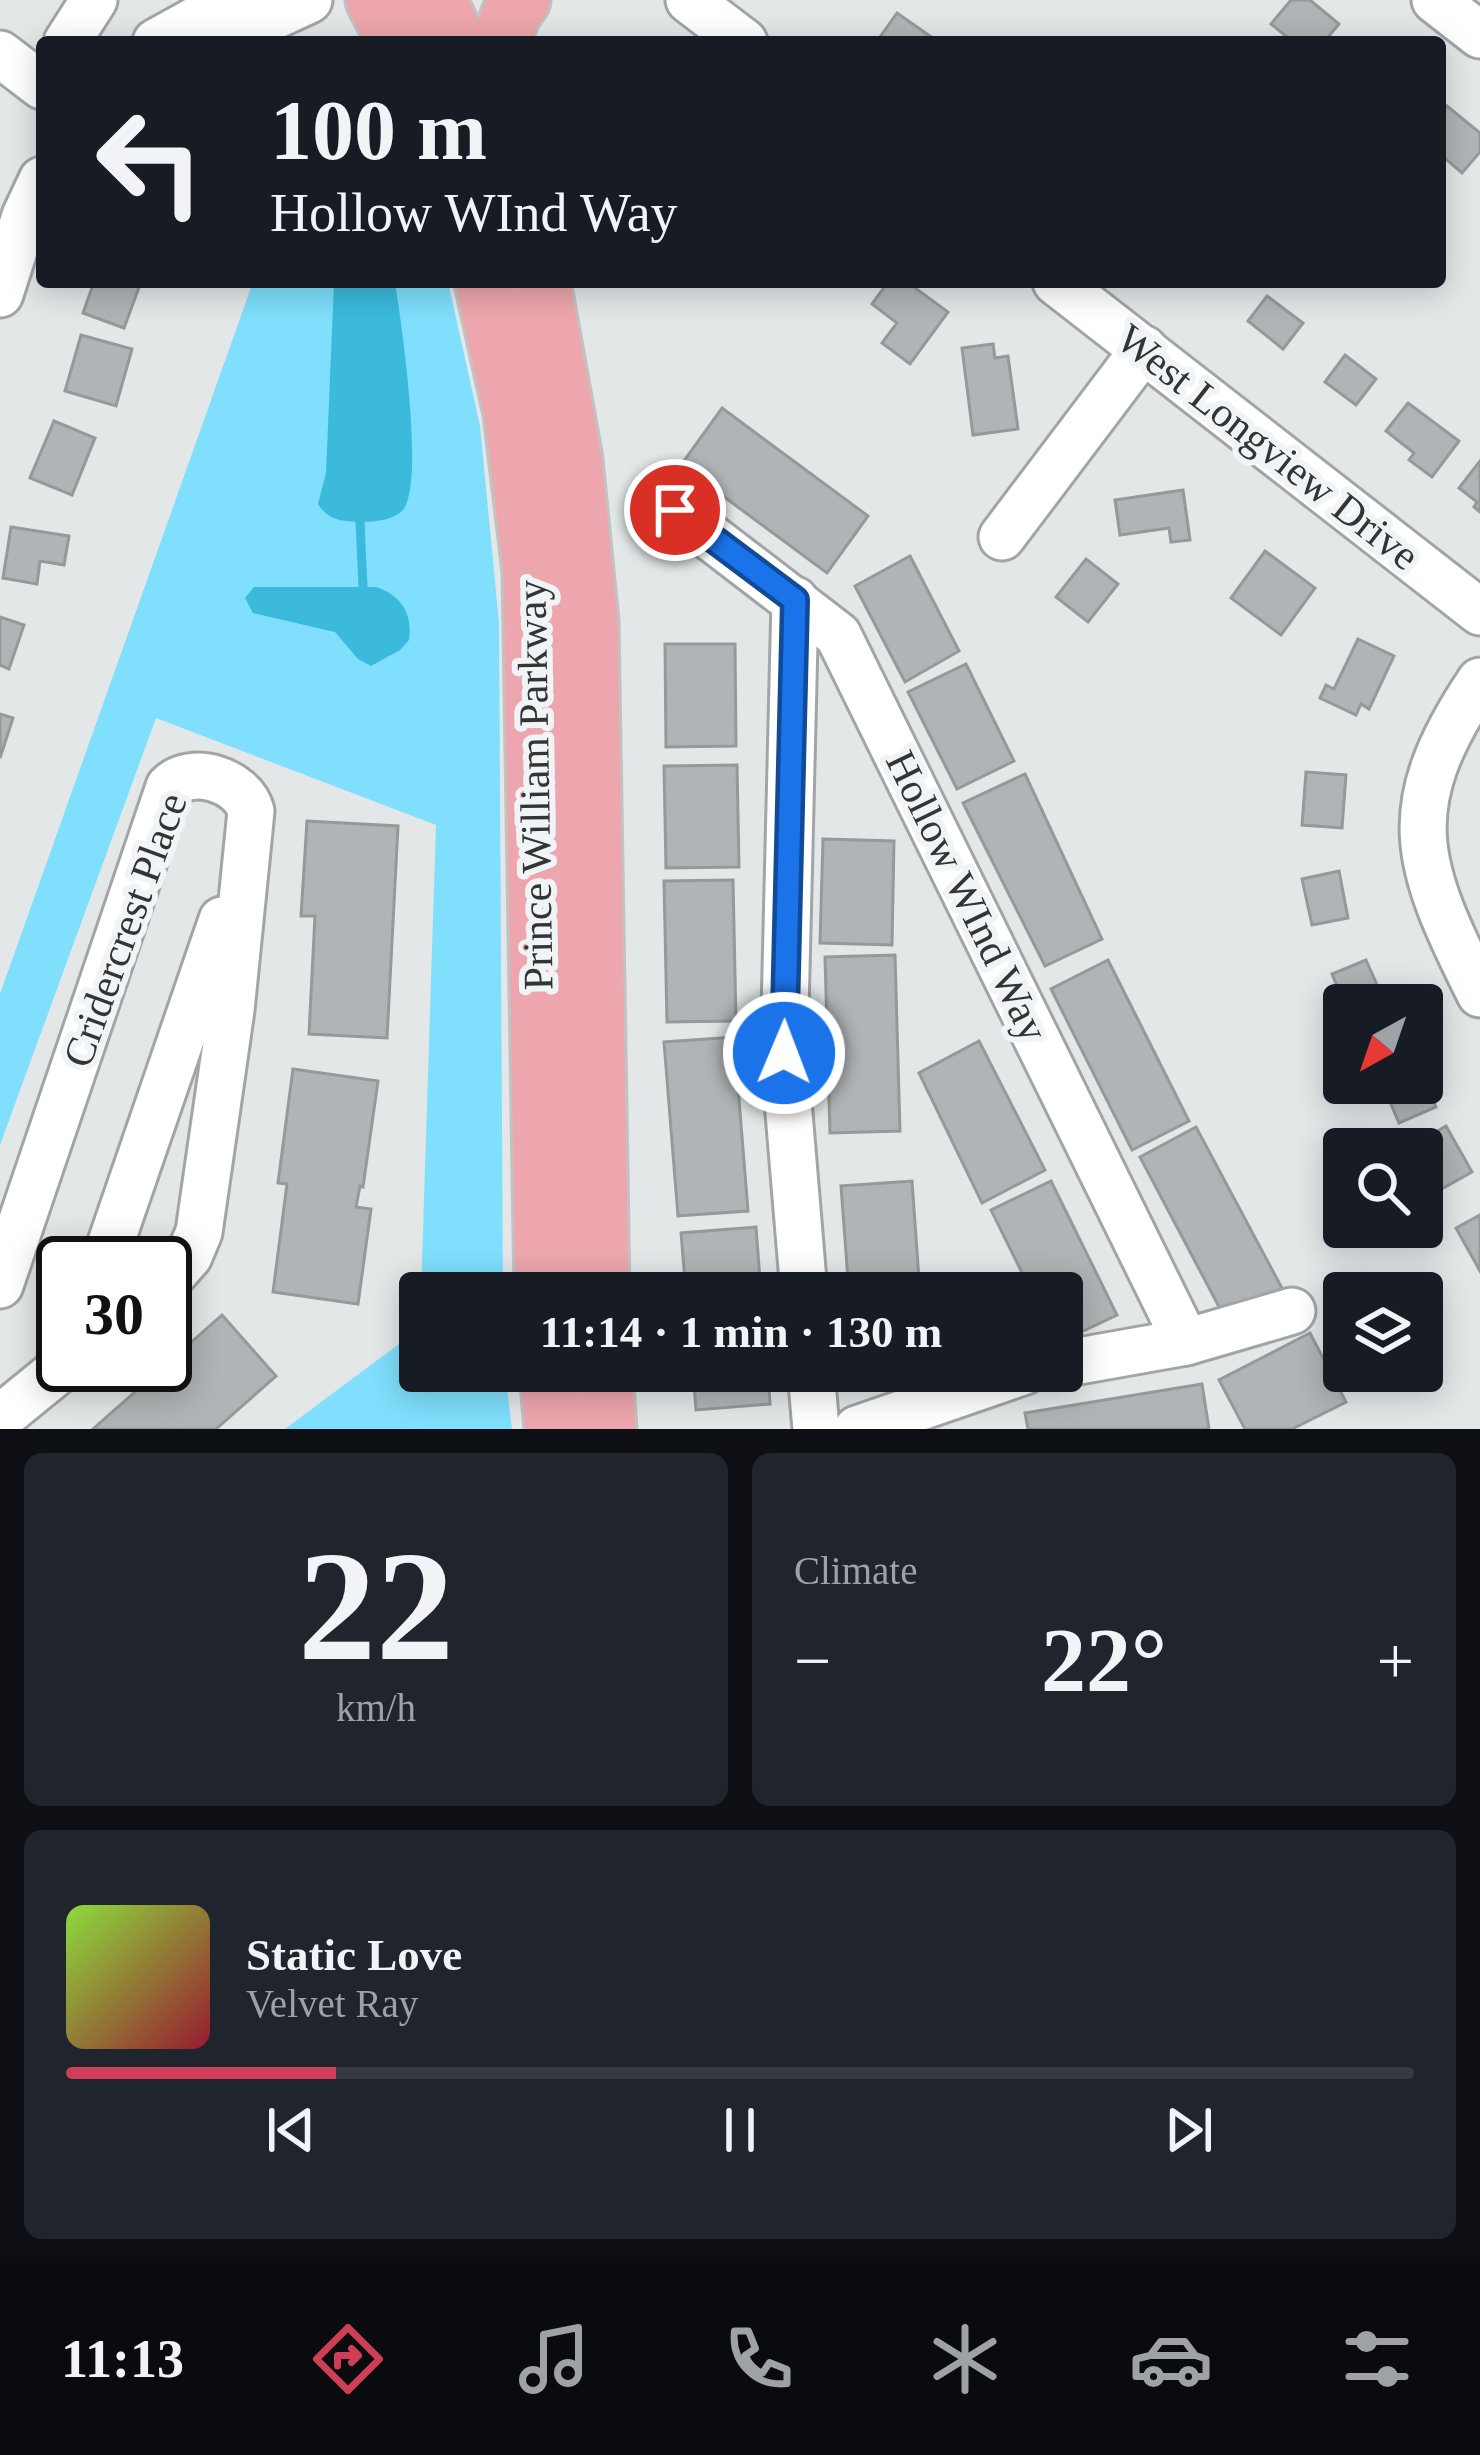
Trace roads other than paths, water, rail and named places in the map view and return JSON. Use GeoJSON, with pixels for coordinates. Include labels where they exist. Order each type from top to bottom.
{"type":"FeatureCollection","features":[{"type":"Feature","properties":{"kind":"main road"},"geometry":{"type":"LineString","coordinates":[[375,0],[394,36]]}},
{"type":"Feature","properties":{"kind":"main road"},"geometry":{"type":"LineString","coordinates":[[437,0],[454,36]]}},
{"type":"Feature","properties":{"kind":"main road"},"geometry":{"type":"LineString","coordinates":[[503,36],[521,0]]}},
{"type":"Feature","properties":{"kind":"main road","name":"Prince William Parkway"},"geometry":{"type":"LineString","coordinates":[[485,288],[513,413],[532,571],[544,1272]]}},
{"type":"Feature","properties":{"kind":"main road","name":"Prince William Parkway"},"geometry":{"type":"LineString","coordinates":[[542,288],[571,442],[589,622],[600,1272]]}},
{"type":"Feature","properties":{"kind":"main road"},"geometry":{"type":"LineString","coordinates":[[551,1392],[554,1429]]}},
{"type":"Feature","properties":{"kind":"main road"},"geometry":{"type":"LineString","coordinates":[[604,1392],[607,1429]]}},
{"type":"Feature","properties":{"kind":"street"},"geometry":{"type":"LineString","coordinates":[[71,36],[94,0]]}},
{"type":"Feature","properties":{"kind":"street"},"geometry":{"type":"LineString","coordinates":[[167,36],[232,0]]}},
{"type":"Feature","properties":{"kind":"street"},"geometry":{"type":"LineString","coordinates":[[231,36],[309,0]]}},
{"type":"Feature","properties":{"kind":"street"},"geometry":{"type":"LineString","coordinates":[[689,0],[736,36]]}},
{"type":"Feature","properties":{"kind":"street"},"geometry":{"type":"LineString","coordinates":[[1435,0],[1480,35]]}},
{"type":"Feature","properties":{"kind":"street"},"geometry":{"type":"LineString","coordinates":[[0,294],[36,193]]}},
{"type":"Feature","properties":{"kind":"street","name":"West Longview Drive"},"geometry":{"type":"LineString","coordinates":[[1064,288],[1480,612]]}},
{"type":"Feature","properties":{"kind":"street"},"geometry":{"type":"LineString","coordinates":[[1002,537],[1144,349]]}},
{"type":"Feature","properties":{"kind":"street","name":"Hollow WInd Way"},"geometry":{"type":"LineString","coordinates":[[675,510],[838,635],[1186,1342]]}},
{"type":"Feature","properties":{"kind":"street"},"geometry":{"type":"LineString","coordinates":[[795,600],[784,1053],[802,1272]]}},
{"type":"Feature","properties":{"kind":"street"},"geometry":{"type":"LineString","coordinates":[[1480,681],[1432,768],[1423,831],[1428,877],[1439,913],[1480,994]]}},
{"type":"Feature","properties":{"kind":"street","name":"Cridercrest Place"},"geometry":{"type":"LineString","coordinates":[[0,1286],[169,788],[179,777],[192,773],[238,789],[248,798],[251,811],[231,1010],[199,1232],[192,1247]]}},
{"type":"Feature","properties":{"kind":"street"},"geometry":{"type":"LineString","coordinates":[[113,1236],[248,845]]}},
{"type":"Feature","properties":{"kind":"street"},"geometry":{"type":"LineString","coordinates":[[1083,1360],[1186,1342],[1292,1311]]}},
{"type":"Feature","properties":{"kind":"street"},"geometry":{"type":"LineString","coordinates":[[0,1418],[36,1389]]}},
{"type":"Feature","properties":{"kind":"street"},"geometry":{"type":"LineString","coordinates":[[813,1392],[816,1429]]}},
{"type":"Feature","properties":{"kind":"street"},"geometry":{"type":"LineString","coordinates":[[857,1429],[964,1392]]}},
{"type":"Feature","properties":{"kind":"waterway"},"geometry":{"type":"LineString","coordinates":[[360,522],[363,587]]}}]}
